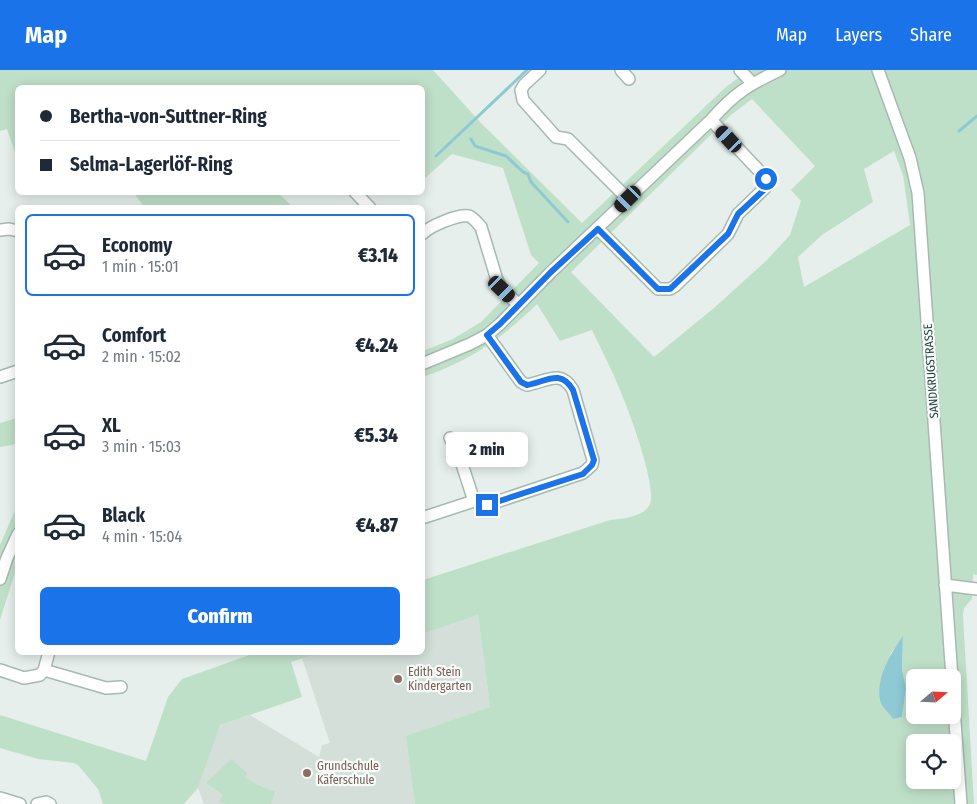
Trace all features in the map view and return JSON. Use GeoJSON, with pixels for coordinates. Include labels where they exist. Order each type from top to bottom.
{"type":"FeatureCollection","features":[{"type":"Feature","properties":{"kind":"street"},"geometry":{"type":"LineString","coordinates":[[540,70],[524,84],[521,90],[523,100],[556,137],[568,138],[628,199]]}},
{"type":"Feature","properties":{"kind":"street"},"geometry":{"type":"LineString","coordinates":[[740,70],[752,83]]}},
{"type":"Feature","properties":{"kind":"street"},"geometry":{"type":"LineString","coordinates":[[425,363],[487,335],[711,120],[727,102],[752,83],[780,70]]}},
{"type":"Feature","properties":{"kind":"street","name":"SANDKRUGSTRASSE"},"geometry":{"type":"LineString","coordinates":[[878,70],[910,158],[918,193],[951,669]]}},
{"type":"Feature","properties":{"kind":"street"},"geometry":{"type":"LineString","coordinates":[[598,229],[658,289],[670,289],[682,279],[728,234],[738,214],[766,188],[763,174],[711,120]]}},
{"type":"Feature","properties":{"kind":"street"},"geometry":{"type":"LineString","coordinates":[[358,195],[367,205]]}},
{"type":"Feature","properties":{"kind":"street"},"geometry":{"type":"LineString","coordinates":[[425,231],[430,227],[469,216],[481,228],[497,280],[502,289],[519,306]]}},
{"type":"Feature","properties":{"kind":"street"},"geometry":{"type":"LineString","coordinates":[[0,230],[15,230]]}},
{"type":"Feature","properties":{"kind":"street"},"geometry":{"type":"LineString","coordinates":[[425,517],[474,501],[487,505],[583,474],[592,465],[594,460],[573,390],[568,382],[562,378],[555,377],[527,385],[521,382],[487,335]]}},
{"type":"Feature","properties":{"kind":"street"},"geometry":{"type":"LineString","coordinates":[[0,377],[15,371]]}},
{"type":"Feature","properties":{"kind":"street"},"geometry":{"type":"LineString","coordinates":[[450,438],[458,452],[474,501]]}},
{"type":"Feature","properties":{"kind":"street"},"geometry":{"type":"LineString","coordinates":[[0,579],[15,541]]}},
{"type":"Feature","properties":{"kind":"street"},"geometry":{"type":"LineString","coordinates":[[945,585],[977,588]]}},
{"type":"Feature","properties":{"kind":"street"},"geometry":{"type":"LineString","coordinates":[[0,670],[24,678],[40,675],[44,670],[49,655]]}},
{"type":"Feature","properties":{"kind":"street"},"geometry":{"type":"LineString","coordinates":[[44,670],[106,688],[121,687]]}},
{"type":"Feature","properties":{"kind":"street"},"geometry":{"type":"LineString","coordinates":[[955,724],[961,804]]}},
{"type":"Feature","properties":{"kind":"street"},"geometry":{"type":"LineString","coordinates":[[0,798],[20,804]]}},
{"type":"Feature","properties":{"kind":"street"},"geometry":{"type":"LineString","coordinates":[[37,804],[46,802],[50,804]]}},
{"type":"Feature","properties":{"kind":"shaded area"},"geometry":{"type":"Polygon","coordinates":[[[478,615],[490,707],[407,736],[415,804],[204,804],[198,788],[218,728],[222,724],[250,715],[319,757],[322,745],[330,743],[302,658],[310,655],[425,655],[425,633],[478,615]]]}},
{"type":"Feature","properties":{"kind":"green space"},"geometry":{"type":"Polygon","coordinates":[[[0,70],[433,70],[481,123],[582,223],[727,86],[749,70],[977,70],[977,575],[973,574],[972,599],[964,608],[963,615],[974,804],[415,804],[406,736],[490,707],[478,615],[425,633],[425,579],[610,520],[637,515],[646,510],[651,498],[643,454],[632,422],[617,382],[592,330],[560,341],[537,304],[484,348],[425,376],[425,350],[453,339],[481,322],[539,263],[531,255],[503,168],[452,154],[425,178],[425,85],[15,85],[15,152],[7,129],[0,131],[0,70]],[[752,99],[731,115],[571,272],[654,357],[714,308],[767,260],[790,235],[801,201],[791,190],[815,166],[752,99]],[[894,151],[864,169],[873,202],[822,235],[798,257],[804,287],[910,225],[903,175],[894,151]],[[903,637],[891,653],[880,685],[902,717],[906,688],[902,670],[903,637]]]}},
{"type":"Feature","properties":{"kind":"green space"},"geometry":{"type":"Polygon","coordinates":[[[135,195],[280,195],[291,205],[143,205],[135,195]]]}},
{"type":"Feature","properties":{"kind":"green space"},"geometry":{"type":"Polygon","coordinates":[[[15,419],[15,444],[0,447],[0,423],[15,419]]]}},
{"type":"Feature","properties":{"kind":"green space"},"geometry":{"type":"Polygon","coordinates":[[[15,511],[15,572],[0,620],[0,545],[15,511]]]}},
{"type":"Feature","properties":{"kind":"green space"},"geometry":{"type":"Polygon","coordinates":[[[250,655],[312,655],[291,662],[302,697],[220,725],[198,788],[184,804],[103,804],[98,789],[78,765],[38,759],[0,748],[0,715],[146,761],[168,697],[182,679],[250,655]]]}},
{"type":"Feature","properties":{"kind":"green space"},"geometry":{"type":"Polygon","coordinates":[[[231,759],[247,773],[245,777],[275,792],[271,804],[225,804],[219,802],[223,795],[206,783],[231,759]]]}},
{"type":"Feature","properties":{"kind":"water"},"geometry":{"type":"Polygon","coordinates":[[[903,636],[902,670],[906,688],[902,717],[893,719],[883,707],[879,694],[885,667],[903,636]]]}},
{"type":"Feature","properties":{"kind":"waterway"},"geometry":{"type":"LineString","coordinates":[[436,156],[527,70]]}},
{"type":"Feature","properties":{"kind":"waterway"},"geometry":{"type":"LineString","coordinates":[[959,131],[977,116]]}},
{"type":"Feature","properties":{"kind":"waterway"},"geometry":{"type":"LineString","coordinates":[[471,139],[475,146],[506,156],[523,172],[528,174],[531,182],[568,222]]}},
{"type":"Feature","properties":{"kind":"place","name":"Edith Stein Kindergarten"},"geometry":{"type":"Point","coordinates":[398,679]}},
{"type":"Feature","properties":{"kind":"place","name":"Grundschule Käferschule"},"geometry":{"type":"Point","coordinates":[307,773]}},
{"type":"Feature","properties":{"kind":"route"},"geometry":{"type":"LineString","coordinates":[[487,505],[583,474],[592,465],[594,460],[573,390],[568,382],[562,378],[555,377],[534,384],[527,385],[521,382],[487,335],[598,229],[658,289],[670,289],[728,234],[738,214],[766,188],[766,179]]}}]}
